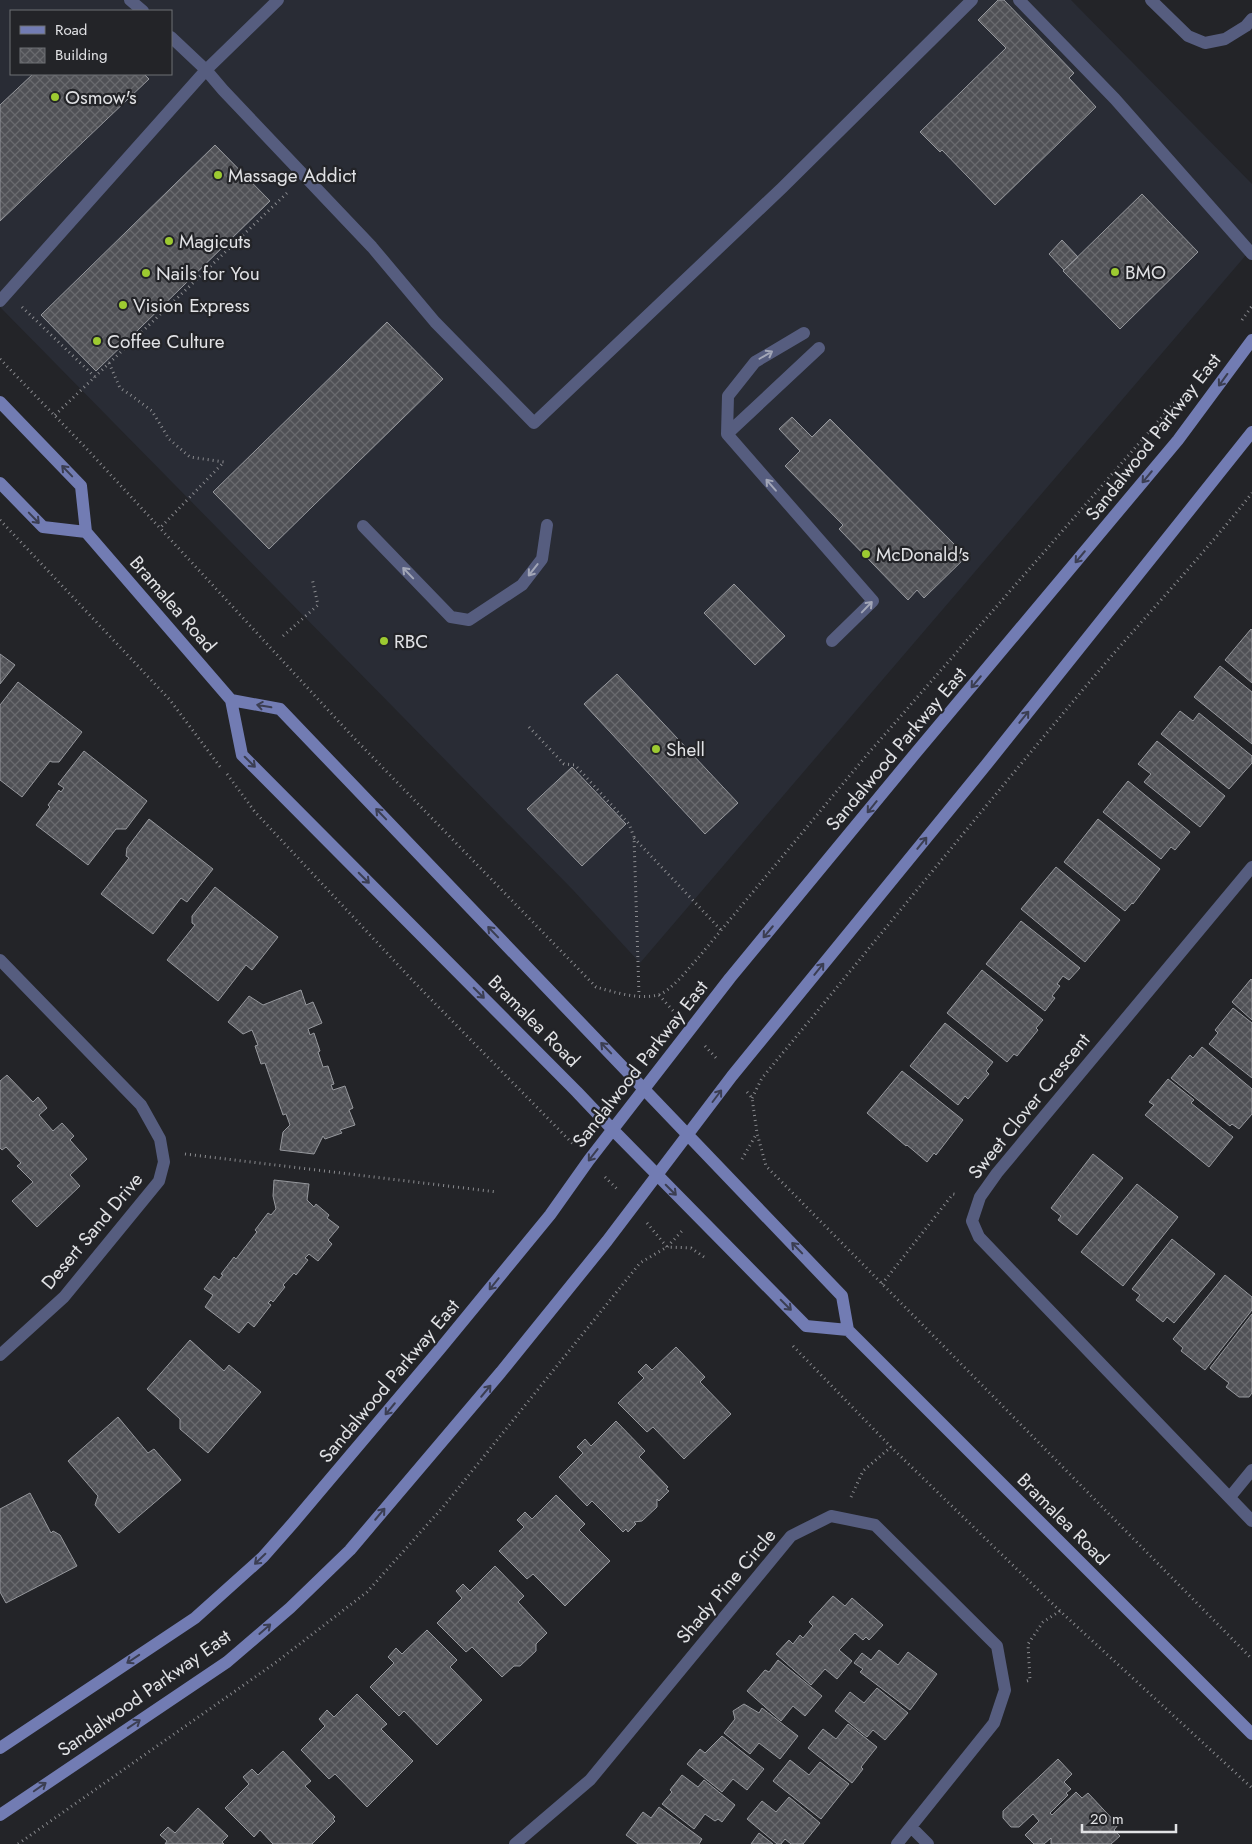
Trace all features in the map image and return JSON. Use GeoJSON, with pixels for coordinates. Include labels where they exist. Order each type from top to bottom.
{"type":"FeatureCollection","features":[{"type":"Feature","properties":{"kind":"main road","name":"Sandalwood Parkway East"},"geometry":{"type":"LineString","coordinates":[[0,1748],[195,1618],[263,1556],[331,1480],[550,1215],[589,1160],[730,978],[1178,440],[1252,340]]}},
{"type":"Feature","properties":{"kind":"main road"},"geometry":{"type":"LineString","coordinates":[[0,402],[81,486],[86,532],[42,527],[0,483]]}},
{"type":"Feature","properties":{"kind":"main road","name":"Sandalwood Parkway East"},"geometry":{"type":"LineString","coordinates":[[0,1815],[227,1662],[290,1608],[350,1550],[457,1424],[600,1249],[732,1076],[986,765],[1252,432]]}},
{"type":"Feature","properties":{"kind":"main road","name":"Bramalea Road"},"geometry":{"type":"LineString","coordinates":[[86,532],[231,700],[242,755],[806,1326],[848,1330]]}},
{"type":"Feature","properties":{"kind":"main road","name":"Bramalea Road"},"geometry":{"type":"LineString","coordinates":[[231,700],[280,709],[842,1296],[848,1330],[1252,1734]]}},
{"type":"Feature","properties":{"kind":"street"},"geometry":{"type":"LineString","coordinates":[[130,0],[142,10]]}},
{"type":"Feature","properties":{"kind":"street"},"geometry":{"type":"LineString","coordinates":[[4,297],[206,70],[278,0]]}},
{"type":"Feature","properties":{"kind":"street"},"geometry":{"type":"LineString","coordinates":[[172,38],[206,70],[372,247],[435,322],[534,423],[782,188],[972,0]]}},
{"type":"Feature","properties":{"kind":"street"},"geometry":{"type":"LineString","coordinates":[[1019,0],[1115,99],[1252,254]]}},
{"type":"Feature","properties":{"kind":"street"},"geometry":{"type":"LineString","coordinates":[[1151,0],[1188,36],[1205,43],[1225,39],[1246,26],[1252,19]]}},
{"type":"Feature","properties":{"kind":"street"},"geometry":{"type":"LineString","coordinates":[[804,333],[754,362],[728,396],[727,434],[873,601],[832,641]]}},
{"type":"Feature","properties":{"kind":"street"},"geometry":{"type":"LineString","coordinates":[[727,434],[819,348]]}},
{"type":"Feature","properties":{"kind":"street"},"geometry":{"type":"LineString","coordinates":[[363,526],[451,618],[469,620],[522,585],[542,559],[547,525]]}},
{"type":"Feature","properties":{"kind":"street","name":"Sweet Clover Crescent"},"geometry":{"type":"LineString","coordinates":[[1252,867],[997,1173],[980,1197],[972,1221],[979,1237],[1252,1521]]}},
{"type":"Feature","properties":{"kind":"street","name":"Desert Sand Drive"},"geometry":{"type":"LineString","coordinates":[[0,960],[142,1106],[160,1139],[164,1162],[159,1181],[64,1297],[0,1355]]}},
{"type":"Feature","properties":{"kind":"street"},"geometry":{"type":"LineString","coordinates":[[1230,1497],[1252,1470]]}},
{"type":"Feature","properties":{"kind":"street","name":"Shady Pine Circle"},"geometry":{"type":"LineString","coordinates":[[515,1844],[590,1780],[791,1536],[831,1516],[875,1525],[997,1646],[1005,1690],[994,1723],[897,1844]]}},
{"type":"Feature","properties":{"kind":"street"},"geometry":{"type":"LineString","coordinates":[[911,1827],[928,1844]]}},
{"type":"Feature","properties":{"kind":"path"},"geometry":{"type":"LineString","coordinates":[[55,415],[287,193]]}},
{"type":"Feature","properties":{"kind":"path"},"geometry":{"type":"LineString","coordinates":[[4,297],[95,377]]}},
{"type":"Feature","properties":{"kind":"path"},"geometry":{"type":"LineString","coordinates":[[1241,321],[1252,306]]}},
{"type":"Feature","properties":{"kind":"path"},"geometry":{"type":"LineString","coordinates":[[0,359],[55,415],[353,737],[596,987],[626,996],[659,995],[672,985],[721,930],[866,756],[1181,396]]}},
{"type":"Feature","properties":{"kind":"path"},"geometry":{"type":"LineString","coordinates":[[109,363],[120,388],[152,411],[169,439],[190,456],[224,462],[160,528]]}},
{"type":"Feature","properties":{"kind":"path"},"geometry":{"type":"LineString","coordinates":[[752,1098],[762,1078],[1098,672],[1222,532],[1252,493]]}},
{"type":"Feature","properties":{"kind":"path"},"geometry":{"type":"LineString","coordinates":[[0,520],[170,700],[256,812],[414,982],[589,1160],[667,1247],[691,1248],[710,1261]]}},
{"type":"Feature","properties":{"kind":"path"},"geometry":{"type":"LineString","coordinates":[[283,636],[318,605],[312,578]]}},
{"type":"Feature","properties":{"kind":"path"},"geometry":{"type":"LineString","coordinates":[[529,727],[564,764],[575,765],[629,824],[634,837],[639,996]]}},
{"type":"Feature","properties":{"kind":"path"},"geometry":{"type":"LineString","coordinates":[[634,837],[721,930]]}},
{"type":"Feature","properties":{"kind":"path"},"geometry":{"type":"LineString","coordinates":[[747,1092],[752,1098],[757,1133],[766,1166],[1252,1659]]}},
{"type":"Feature","properties":{"kind":"path"},"geometry":{"type":"LineString","coordinates":[[750,1144],[757,1133]]}},
{"type":"Feature","properties":{"kind":"path"},"geometry":{"type":"LineString","coordinates":[[162,1151],[498,1192]]}},
{"type":"Feature","properties":{"kind":"path"},"geometry":{"type":"LineString","coordinates":[[882,1284],[953,1194],[980,1197]]}},
{"type":"Feature","properties":{"kind":"path"},"geometry":{"type":"LineString","coordinates":[[786,1340],[891,1447],[1060,1611],[1252,1788]]}},
{"type":"Feature","properties":{"kind":"path"},"geometry":{"type":"LineString","coordinates":[[841,1518],[862,1471],[891,1447]]}},
{"type":"Feature","properties":{"kind":"path"},"geometry":{"type":"LineString","coordinates":[[1005,1690],[1030,1680],[1028,1644],[1043,1622],[1060,1611]]}},
{"type":"Feature","properties":{"kind":"shaded area"},"geometry":{"type":"Polygon","coordinates":[[[0,0],[1071,0],[1252,184],[1252,248],[640,963],[573,890],[0,307],[0,0]]]}},
{"type":"Feature","properties":{"kind":"building"},"geometry":{"type":"Polygon","coordinates":[[[998,0],[1004,0],[1074,73],[1069,78],[1096,107],[995,205],[942,150],[940,152],[920,132],[1006,48],[978,20],[998,0]]]}},
{"type":"Feature","properties":{"kind":"building"},"geometry":{"type":"Polygon","coordinates":[[[32,75],[145,75],[149,79],[0,221],[0,105],[32,75]]]}},
{"type":"Feature","properties":{"kind":"building"},"geometry":{"type":"Polygon","coordinates":[[[215,145],[270,201],[96,371],[41,315],[215,145]]]}},
{"type":"Feature","properties":{"kind":"building"},"geometry":{"type":"Polygon","coordinates":[[[1142,194],[1198,252],[1120,329],[1063,271],[1142,194]]]}},
{"type":"Feature","properties":{"kind":"building"},"geometry":{"type":"Polygon","coordinates":[[[1062,240],[1078,257],[1064,270],[1049,254],[1062,240]]]}},
{"type":"Feature","properties":{"kind":"building"},"geometry":{"type":"Polygon","coordinates":[[[387,322],[443,379],[269,549],[213,492],[387,322]]]}},
{"type":"Feature","properties":{"kind":"building"},"geometry":{"type":"Polygon","coordinates":[[[792,417],[812,437],[830,419],[967,556],[924,598],[917,590],[908,600],[839,529],[843,525],[785,466],[800,451],[779,429],[792,417]]]}},
{"type":"Feature","properties":{"kind":"building"},"geometry":{"type":"Polygon","coordinates":[[[734,584],[785,636],[755,665],[704,613],[734,584]]]}},
{"type":"Feature","properties":{"kind":"building"},"geometry":{"type":"Polygon","coordinates":[[[1252,630],[1252,683],[1225,660],[1252,630]]]}},
{"type":"Feature","properties":{"kind":"building"},"geometry":{"type":"Polygon","coordinates":[[[0,654],[15,665],[0,684],[0,654]]]}},
{"type":"Feature","properties":{"kind":"building"},"geometry":{"type":"Polygon","coordinates":[[[1220,666],[1252,692],[1252,744],[1194,697],[1220,666]]]}},
{"type":"Feature","properties":{"kind":"building"},"geometry":{"type":"Polygon","coordinates":[[[617,674],[738,803],[705,834],[584,704],[617,674]]]}},
{"type":"Feature","properties":{"kind":"building"},"geometry":{"type":"Polygon","coordinates":[[[18,682],[82,732],[59,762],[50,761],[22,797],[0,780],[0,705],[18,682]]]}},
{"type":"Feature","properties":{"kind":"building"},"geometry":{"type":"Polygon","coordinates":[[[1180,711],[1193,721],[1199,713],[1252,756],[1252,763],[1229,789],[1161,734],[1180,711]]]}},
{"type":"Feature","properties":{"kind":"building"},"geometry":{"type":"Polygon","coordinates":[[[1157,741],[1225,796],[1200,827],[1144,782],[1151,774],[1138,764],[1157,741]]]}},
{"type":"Feature","properties":{"kind":"building"},"geometry":{"type":"Polygon","coordinates":[[[84,751],[147,801],[126,829],[116,829],[88,865],[36,825],[50,807],[48,805],[59,790],[61,792],[64,788],[58,784],[84,751]]]}},
{"type":"Feature","properties":{"kind":"building"},"geometry":{"type":"Polygon","coordinates":[[[572,767],[626,824],[582,866],[527,809],[572,767]]]}},
{"type":"Feature","properties":{"kind":"building"},"geometry":{"type":"Polygon","coordinates":[[[1128,781],[1190,832],[1175,850],[1171,847],[1161,859],[1103,812],[1128,781]]]}},
{"type":"Feature","properties":{"kind":"building"},"geometry":{"type":"Polygon","coordinates":[[[149,819],[213,869],[187,902],[181,898],[153,934],[101,894],[129,858],[126,856],[127,848],[149,819]]]}},
{"type":"Feature","properties":{"kind":"building"},"geometry":{"type":"Polygon","coordinates":[[[1098,819],[1160,869],[1133,904],[1125,911],[1064,862],[1098,819]]]}},
{"type":"Feature","properties":{"kind":"building"},"geometry":{"type":"Polygon","coordinates":[[[1056,867],[1120,920],[1085,962],[1021,909],[1056,867]]]}},
{"type":"Feature","properties":{"kind":"building"},"geometry":{"type":"Polygon","coordinates":[[[215,887],[278,937],[252,970],[246,965],[218,1001],[167,960],[195,925],[192,923],[192,916],[215,887]]]}},
{"type":"Feature","properties":{"kind":"building"},"geometry":{"type":"Polygon","coordinates":[[[1021,921],[1080,968],[1069,980],[1063,976],[1057,984],[1060,986],[1052,996],[1055,998],[1045,1011],[986,964],[1021,921]]]}},
{"type":"Feature","properties":{"kind":"building"},"geometry":{"type":"Polygon","coordinates":[[[982,970],[1043,1020],[1036,1028],[1038,1030],[1017,1056],[1014,1054],[1007,1062],[947,1013],[982,970]]]}},
{"type":"Feature","properties":{"kind":"building"},"geometry":{"type":"Polygon","coordinates":[[[1252,980],[1252,1020],[1232,1002],[1252,980]]]}},
{"type":"Feature","properties":{"kind":"building"},"geometry":{"type":"Polygon","coordinates":[[[301,990],[306,1005],[313,1002],[322,1023],[308,1029],[310,1035],[314,1033],[323,1067],[328,1066],[334,1084],[331,1085],[333,1090],[345,1086],[353,1108],[349,1110],[355,1125],[340,1130],[342,1133],[325,1139],[323,1136],[314,1154],[280,1150],[283,1132],[290,1125],[286,1114],[283,1115],[265,1063],[261,1064],[255,1046],[258,1045],[252,1030],[243,1034],[228,1022],[249,996],[263,1005],[301,990]]]}},
{"type":"Feature","properties":{"kind":"building"},"geometry":{"type":"Polygon","coordinates":[[[1233,1008],[1252,1023],[1252,1078],[1209,1044],[1218,1033],[1215,1030],[1233,1008]]]}},
{"type":"Feature","properties":{"kind":"building"},"geometry":{"type":"Polygon","coordinates":[[[945,1023],[993,1062],[986,1071],[989,1074],[968,1099],[965,1096],[958,1105],[910,1066],[945,1023]]]}},
{"type":"Feature","properties":{"kind":"building"},"geometry":{"type":"Polygon","coordinates":[[[1202,1047],[1252,1089],[1252,1114],[1239,1129],[1232,1124],[1230,1126],[1171,1078],[1190,1055],[1193,1058],[1202,1047]]]}},
{"type":"Feature","properties":{"kind":"building"},"geometry":{"type":"Polygon","coordinates":[[[902,1071],[963,1120],[936,1155],[934,1153],[927,1162],[867,1113],[902,1071]]]}},
{"type":"Feature","properties":{"kind":"building"},"geometry":{"type":"Polygon","coordinates":[[[7,1075],[33,1102],[38,1097],[47,1108],[39,1115],[53,1131],[62,1123],[74,1136],[70,1140],[87,1159],[70,1175],[80,1186],[37,1227],[12,1201],[33,1182],[17,1166],[21,1163],[6,1147],[2,1150],[0,1148],[0,1081],[7,1075]]]}},
{"type":"Feature","properties":{"kind":"building"},"geometry":{"type":"Polygon","coordinates":[[[1168,1079],[1194,1100],[1191,1103],[1233,1137],[1209,1167],[1145,1115],[1154,1105],[1149,1102],[1168,1079]]]}},
{"type":"Feature","properties":{"kind":"building"},"geometry":{"type":"Polygon","coordinates":[[[1093,1154],[1123,1178],[1077,1235],[1058,1220],[1061,1216],[1051,1208],[1093,1154]]]}},
{"type":"Feature","properties":{"kind":"building"},"geometry":{"type":"Polygon","coordinates":[[[274,1180],[309,1184],[307,1200],[314,1207],[316,1204],[329,1215],[327,1218],[339,1227],[328,1240],[332,1244],[318,1261],[309,1254],[305,1258],[308,1260],[296,1275],[294,1273],[283,1285],[285,1287],[273,1302],[271,1300],[268,1303],[271,1305],[254,1327],[248,1322],[239,1333],[205,1307],[213,1295],[204,1289],[214,1276],[219,1280],[223,1275],[221,1274],[234,1257],[236,1259],[257,1232],[255,1230],[268,1213],[271,1215],[276,1209],[273,1196],[274,1180]]]}},
{"type":"Feature","properties":{"kind":"building"},"geometry":{"type":"Polygon","coordinates":[[[1137,1184],[1178,1217],[1123,1286],[1081,1252],[1137,1184]]]}},
{"type":"Feature","properties":{"kind":"building"},"geometry":{"type":"Polygon","coordinates":[[[1172,1239],[1215,1274],[1174,1323],[1167,1317],[1163,1322],[1136,1300],[1140,1295],[1132,1289],[1172,1239]]]}},
{"type":"Feature","properties":{"kind":"building"},"geometry":{"type":"Polygon","coordinates":[[[1225,1275],[1252,1297],[1252,1310],[1205,1370],[1181,1351],[1183,1348],[1173,1339],[1225,1275]]]}},
{"type":"Feature","properties":{"kind":"building"},"geometry":{"type":"Polygon","coordinates":[[[1252,1314],[1252,1393],[1249,1397],[1239,1397],[1226,1387],[1229,1383],[1210,1368],[1252,1314]]]}},
{"type":"Feature","properties":{"kind":"building"},"geometry":{"type":"Polygon","coordinates":[[[190,1340],[224,1371],[229,1365],[261,1392],[208,1453],[180,1429],[180,1419],[147,1389],[190,1340]]]}},
{"type":"Feature","properties":{"kind":"building"},"geometry":{"type":"Polygon","coordinates":[[[676,1347],[705,1377],[700,1382],[731,1414],[684,1459],[653,1427],[647,1432],[618,1403],[644,1378],[638,1372],[646,1364],[652,1370],[676,1347]]]}},
{"type":"Feature","properties":{"kind":"building"},"geometry":{"type":"Polygon","coordinates":[[[118,1417],[148,1453],[154,1449],[181,1480],[119,1533],[95,1505],[98,1496],[68,1461],[118,1417]]]}},
{"type":"Feature","properties":{"kind":"building"},"geometry":{"type":"Polygon","coordinates":[[[616,1421],[645,1451],[639,1457],[668,1487],[666,1489],[669,1491],[659,1501],[657,1499],[657,1507],[642,1521],[634,1522],[636,1524],[628,1532],[626,1529],[623,1532],[592,1501],[587,1506],[559,1477],[583,1453],[577,1447],[585,1439],[591,1446],[616,1421]]]}},
{"type":"Feature","properties":{"kind":"building"},"geometry":{"type":"Polygon","coordinates":[[[30,1493],[51,1533],[53,1531],[60,1535],[77,1566],[6,1603],[0,1592],[0,1509],[30,1493]]]}},
{"type":"Feature","properties":{"kind":"building"},"geometry":{"type":"Polygon","coordinates":[[[556,1495],[585,1524],[579,1530],[610,1561],[565,1606],[533,1574],[527,1579],[499,1551],[524,1527],[517,1520],[525,1512],[532,1519],[556,1495]]]}},
{"type":"Feature","properties":{"kind":"building"},"geometry":{"type":"Polygon","coordinates":[[[495,1566],[524,1596],[518,1602],[547,1633],[536,1644],[536,1651],[520,1666],[514,1666],[502,1677],[472,1647],[466,1652],[437,1623],[462,1598],[456,1591],[463,1584],[470,1591],[495,1566]]]}},
{"type":"Feature","properties":{"kind":"building"},"geometry":{"type":"Polygon","coordinates":[[[833,1596],[845,1606],[852,1598],[883,1625],[869,1640],[866,1637],[863,1640],[855,1633],[839,1650],[852,1661],[837,1679],[825,1669],[811,1685],[776,1654],[789,1640],[793,1644],[800,1635],[803,1638],[813,1626],[809,1622],[833,1596]]]}},
{"type":"Feature","properties":{"kind":"building"},"geometry":{"type":"Polygon","coordinates":[[[427,1630],[457,1660],[450,1667],[482,1700],[437,1745],[404,1711],[399,1716],[370,1687],[394,1663],[388,1657],[396,1648],[402,1654],[427,1630]]]}},
{"type":"Feature","properties":{"kind":"building"},"geometry":{"type":"Polygon","coordinates":[[[879,1650],[898,1665],[908,1652],[937,1674],[910,1710],[860,1672],[863,1669],[854,1663],[862,1653],[871,1660],[879,1650]]]}},
{"type":"Feature","properties":{"kind":"building"},"geometry":{"type":"Polygon","coordinates":[[[778,1660],[822,1696],[805,1716],[793,1706],[781,1721],[747,1691],[765,1670],[769,1672],[778,1660]]]}},
{"type":"Feature","properties":{"kind":"building"},"geometry":{"type":"Polygon","coordinates":[[[877,1688],[908,1713],[885,1740],[873,1730],[867,1737],[835,1711],[850,1692],[864,1703],[877,1688]]]}},
{"type":"Feature","properties":{"kind":"building"},"geometry":{"type":"Polygon","coordinates":[[[357,1694],[387,1724],[381,1729],[413,1761],[367,1807],[335,1774],[329,1779],[301,1750],[325,1726],[319,1719],[327,1710],[334,1717],[357,1694]]]}},
{"type":"Feature","properties":{"kind":"building"},"geometry":{"type":"Polygon","coordinates":[[[744,1704],[759,1713],[762,1708],[798,1736],[780,1759],[759,1743],[750,1754],[724,1733],[735,1719],[733,1711],[744,1704]]]}},
{"type":"Feature","properties":{"kind":"building"},"geometry":{"type":"Polygon","coordinates":[[[848,1724],[877,1747],[861,1767],[863,1769],[852,1783],[808,1748],[823,1729],[836,1739],[848,1724]]]}},
{"type":"Feature","properties":{"kind":"building"},"geometry":{"type":"Polygon","coordinates":[[[722,1736],[764,1769],[747,1790],[733,1779],[722,1792],[687,1764],[700,1749],[705,1753],[722,1736]]]}},
{"type":"Feature","properties":{"kind":"building"},"geometry":{"type":"Polygon","coordinates":[[[283,1751],[311,1781],[305,1786],[335,1817],[333,1819],[335,1821],[312,1844],[273,1844],[260,1830],[254,1837],[225,1808],[249,1784],[243,1777],[252,1769],[258,1775],[283,1751]]]}},
{"type":"Feature","properties":{"kind":"building"},"geometry":{"type":"Polygon","coordinates":[[[1058,1759],[1072,1774],[1064,1782],[1071,1789],[1066,1793],[1068,1795],[1050,1813],[1052,1815],[1076,1792],[1082,1798],[1088,1793],[1118,1825],[1114,1830],[1120,1836],[1111,1844],[1051,1844],[1051,1838],[1044,1844],[1034,1844],[1025,1835],[1039,1821],[1033,1814],[1019,1827],[1011,1827],[1003,1818],[1003,1811],[1058,1759]]]}},
{"type":"Feature","properties":{"kind":"building"},"geometry":{"type":"Polygon","coordinates":[[[790,1760],[809,1775],[820,1762],[849,1784],[821,1819],[773,1781],[790,1760]]]}},
{"type":"Feature","properties":{"kind":"building"},"geometry":{"type":"Polygon","coordinates":[[[682,1775],[698,1787],[704,1780],[735,1805],[722,1822],[718,1819],[715,1821],[705,1814],[694,1829],[662,1804],[682,1775]]]}},
{"type":"Feature","properties":{"kind":"building"},"geometry":{"type":"Polygon","coordinates":[[[789,1797],[820,1823],[803,1844],[791,1844],[785,1839],[781,1844],[777,1844],[747,1819],[762,1801],[776,1812],[789,1797]]]}},
{"type":"Feature","properties":{"kind":"building"},"geometry":{"type":"Polygon","coordinates":[[[659,1807],[702,1839],[699,1844],[638,1844],[626,1835],[643,1812],[651,1818],[659,1807]]]}},
{"type":"Feature","properties":{"kind":"building"},"geometry":{"type":"Polygon","coordinates":[[[198,1808],[228,1836],[222,1842],[224,1844],[165,1844],[167,1841],[160,1835],[168,1827],[175,1833],[198,1808]]]}},
{"type":"Feature","properties":{"kind":"building"},"geometry":{"type":"Polygon","coordinates":[[[759,1833],[773,1844],[751,1844],[759,1833]]]}},
{"type":"Feature","properties":{"kind":"place","name":"Osmow's"},"geometry":{"type":"Point","coordinates":[55,97]}},
{"type":"Feature","properties":{"kind":"place","name":"Massage Addict"},"geometry":{"type":"Point","coordinates":[218,175]}},
{"type":"Feature","properties":{"kind":"place","name":"Magicuts"},"geometry":{"type":"Point","coordinates":[169,241]}},
{"type":"Feature","properties":{"kind":"place","name":"BMO"},"geometry":{"type":"Point","coordinates":[1115,272]}},
{"type":"Feature","properties":{"kind":"place","name":"Nails for You"},"geometry":{"type":"Point","coordinates":[146,273]}},
{"type":"Feature","properties":{"kind":"place","name":"Vision Express"},"geometry":{"type":"Point","coordinates":[123,305]}},
{"type":"Feature","properties":{"kind":"place","name":"Coffee Culture"},"geometry":{"type":"Point","coordinates":[97,341]}},
{"type":"Feature","properties":{"kind":"place","name":"McDonald's"},"geometry":{"type":"Point","coordinates":[866,554]}},
{"type":"Feature","properties":{"kind":"place","name":"RBC"},"geometry":{"type":"Point","coordinates":[384,641]}},
{"type":"Feature","properties":{"kind":"place","name":"Shell"},"geometry":{"type":"Point","coordinates":[656,749]}}]}
